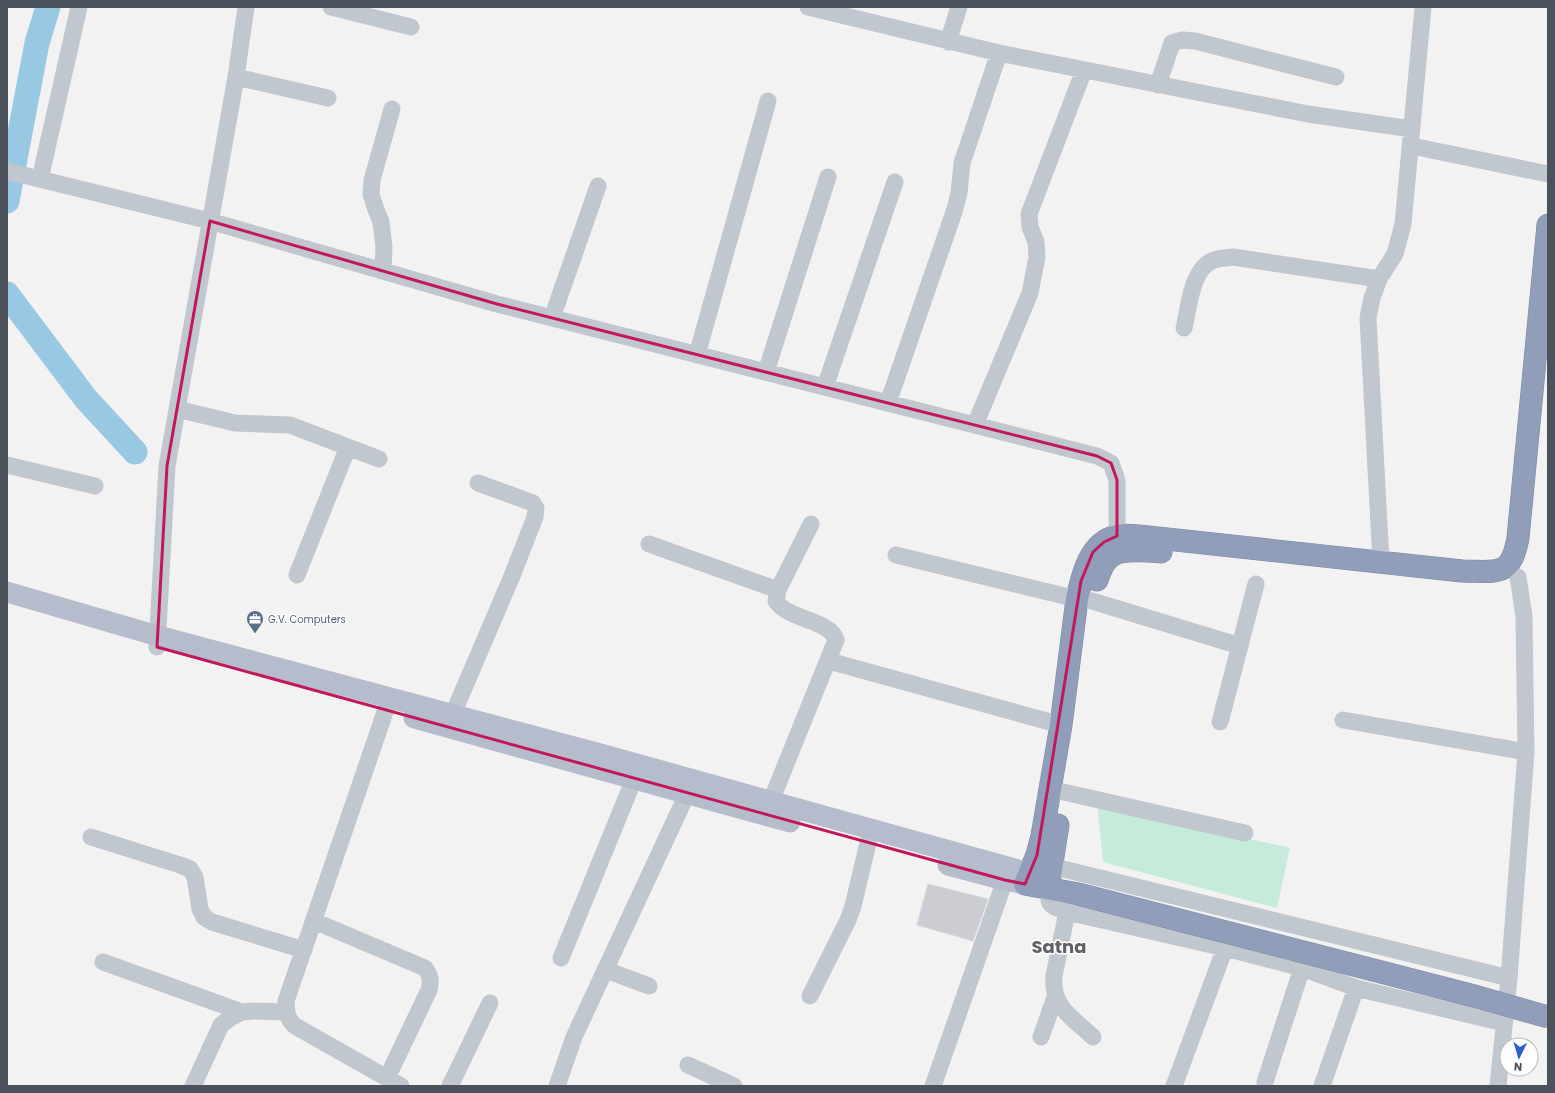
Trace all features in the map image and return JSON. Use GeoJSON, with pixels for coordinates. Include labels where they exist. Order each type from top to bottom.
{"type":"FeatureCollection","features":[{"type":"Feature","properties":{"kind":"highway"},"geometry":{"type":"LineString","coordinates":[[1548,225],[1518,538],[1512,561],[1505,568],[1495,571],[1462,570],[1139,536],[1117,536],[1104,542],[1093,552],[1081,581],[1084,600],[1074,728],[1056,790],[1035,878],[1071,899],[1478,997],[1548,1017]]}},
{"type":"Feature","properties":{"kind":"highway"},"geometry":{"type":"LineString","coordinates":[[1056,790],[1061,724],[1084,600],[1101,568],[1110,557],[1118,553],[1135,551],[1158,552],[1466,583],[1495,585],[1509,583],[1518,577],[1524,568],[1533,540],[1548,366]]}},
{"type":"Feature","properties":{"kind":"main road"},"geometry":{"type":"LineString","coordinates":[[7,592],[72,616],[157,642],[386,709],[687,794],[868,843],[1035,878]]}},
{"type":"Feature","properties":{"kind":"main road"},"geometry":{"type":"LineString","coordinates":[[7,604],[72,616]]}},
{"type":"Feature","properties":{"kind":"main road"},"geometry":{"type":"LineString","coordinates":[[157,642],[453,714],[771,801],[1035,878]]}},
{"type":"Feature","properties":{"kind":"street"},"geometry":{"type":"LineString","coordinates":[[35,178],[79,7]]}},
{"type":"Feature","properties":{"kind":"street"},"geometry":{"type":"LineString","coordinates":[[157,642],[168,466],[236,77],[246,7]]}},
{"type":"Feature","properties":{"kind":"street"},"geometry":{"type":"LineString","coordinates":[[331,7],[411,27]]}},
{"type":"Feature","properties":{"kind":"street"},"geometry":{"type":"LineString","coordinates":[[808,7],[948,42],[999,53],[1308,114],[1412,129]]}},
{"type":"Feature","properties":{"kind":"street"},"geometry":{"type":"LineString","coordinates":[[948,42],[959,7]]}},
{"type":"Feature","properties":{"kind":"street"},"geometry":{"type":"LineString","coordinates":[[1381,562],[1368,318],[1372,298],[1380,279],[1396,254],[1403,224],[1412,146],[1412,129],[1423,7]]}},
{"type":"Feature","properties":{"kind":"street"},"geometry":{"type":"LineString","coordinates":[[1158,85],[1172,43],[1182,40],[1195,41],[1336,77]]}},
{"type":"Feature","properties":{"kind":"street"},"geometry":{"type":"LineString","coordinates":[[888,403],[955,209],[959,193],[962,163],[999,53]]}},
{"type":"Feature","properties":{"kind":"street"},"geometry":{"type":"LineString","coordinates":[[975,425],[1030,293],[1037,257],[1036,242],[1030,227],[1030,214],[1084,70]]}},
{"type":"Feature","properties":{"kind":"street"},"geometry":{"type":"LineString","coordinates":[[236,77],[328,98]]}},
{"type":"Feature","properties":{"kind":"street"},"geometry":{"type":"LineString","coordinates":[[697,355],[768,101]]}},
{"type":"Feature","properties":{"kind":"street"},"geometry":{"type":"LineString","coordinates":[[383,271],[384,247],[381,222],[371,194],[372,180],[392,109]]}},
{"type":"Feature","properties":{"kind":"street"},"geometry":{"type":"LineString","coordinates":[[1412,146],[1548,174]]}},
{"type":"Feature","properties":{"kind":"street"},"geometry":{"type":"LineString","coordinates":[[7,171],[210,221],[497,304],[1097,456],[1111,463],[1117,480],[1117,536]]}},
{"type":"Feature","properties":{"kind":"street"},"geometry":{"type":"LineString","coordinates":[[766,372],[828,177]]}},
{"type":"Feature","properties":{"kind":"street"},"geometry":{"type":"LineString","coordinates":[[825,387],[895,182]]}},
{"type":"Feature","properties":{"kind":"street"},"geometry":{"type":"LineString","coordinates":[[552,318],[598,186]]}},
{"type":"Feature","properties":{"kind":"street"},"geometry":{"type":"LineString","coordinates":[[1184,328],[1194,284],[1202,268],[1214,260],[1233,257],[1380,279]]}},
{"type":"Feature","properties":{"kind":"street"},"geometry":{"type":"LineString","coordinates":[[177,409],[235,423],[290,424],[379,460]]}},
{"type":"Feature","properties":{"kind":"street"},"geometry":{"type":"LineString","coordinates":[[297,575],[348,447]]}},
{"type":"Feature","properties":{"kind":"street"},"geometry":{"type":"LineString","coordinates":[[7,465],[95,486]]}},
{"type":"Feature","properties":{"kind":"street"},"geometry":{"type":"LineString","coordinates":[[453,714],[512,576],[535,517],[536,508],[533,503],[478,483]]}},
{"type":"Feature","properties":{"kind":"street"},"geometry":{"type":"LineString","coordinates":[[771,801],[829,661],[836,640],[835,635],[829,630],[780,608],[776,601],[778,590],[811,524]]}},
{"type":"Feature","properties":{"kind":"street"},"geometry":{"type":"LineString","coordinates":[[649,544],[778,590]]}},
{"type":"Feature","properties":{"kind":"street"},"geometry":{"type":"LineString","coordinates":[[896,555],[1084,600],[1240,646]]}},
{"type":"Feature","properties":{"kind":"street"},"geometry":{"type":"LineString","coordinates":[[1498,1086],[1526,752],[1524,616],[1518,577]]}},
{"type":"Feature","properties":{"kind":"street"},"geometry":{"type":"LineString","coordinates":[[1220,722],[1256,584]]}},
{"type":"Feature","properties":{"kind":"street"},"geometry":{"type":"LineString","coordinates":[[829,661],[1061,724]]}},
{"type":"Feature","properties":{"kind":"street"},"geometry":{"type":"LineString","coordinates":[[386,709],[286,1001],[288,1019],[295,1026],[401,1086]]}},
{"type":"Feature","properties":{"kind":"street"},"geometry":{"type":"LineString","coordinates":[[1343,720],[1526,752]]}},
{"type":"Feature","properties":{"kind":"street"},"geometry":{"type":"LineString","coordinates":[[561,958],[634,779]]}},
{"type":"Feature","properties":{"kind":"street"},"geometry":{"type":"LineString","coordinates":[[1056,790],[1245,833]]}},
{"type":"Feature","properties":{"kind":"street"},"geometry":{"type":"LineString","coordinates":[[557,1086],[574,1037],[687,794]]}},
{"type":"Feature","properties":{"kind":"street"},"geometry":{"type":"LineString","coordinates":[[91,837],[190,869],[195,877],[200,909],[204,917],[212,922],[304,950]]}},
{"type":"Feature","properties":{"kind":"street"},"geometry":{"type":"LineString","coordinates":[[810,996],[848,920],[853,906],[868,843]]}},
{"type":"Feature","properties":{"kind":"street"},"geometry":{"type":"LineString","coordinates":[[933,1086],[1035,878],[1508,978]]}},
{"type":"Feature","properties":{"kind":"street"},"geometry":{"type":"LineString","coordinates":[[1093,1037],[1059,1005],[1055,997],[1053,986],[1071,899],[1225,948],[1302,968],[1356,988],[1504,1023]]}},
{"type":"Feature","properties":{"kind":"street"},"geometry":{"type":"LineString","coordinates":[[314,921],[425,968],[429,973],[431,980],[428,990],[386,1078]]}},
{"type":"Feature","properties":{"kind":"street"},"geometry":{"type":"LineString","coordinates":[[1174,1086],[1225,948]]}},
{"type":"Feature","properties":{"kind":"street"},"geometry":{"type":"LineString","coordinates":[[103,962],[242,1012]]}},
{"type":"Feature","properties":{"kind":"street"},"geometry":{"type":"LineString","coordinates":[[1265,1082],[1302,968]]}},
{"type":"Feature","properties":{"kind":"street"},"geometry":{"type":"LineString","coordinates":[[606,970],[649,986]]}},
{"type":"Feature","properties":{"kind":"street"},"geometry":{"type":"LineString","coordinates":[[1322,1086],[1356,988]]}},
{"type":"Feature","properties":{"kind":"street"},"geometry":{"type":"LineString","coordinates":[[1041,1036],[1055,997]]}},
{"type":"Feature","properties":{"kind":"street"},"geometry":{"type":"LineString","coordinates":[[450,1086],[490,1003]]}},
{"type":"Feature","properties":{"kind":"street"},"geometry":{"type":"LineString","coordinates":[[193,1086],[221,1025],[230,1018],[242,1012],[287,1012]]}},
{"type":"Feature","properties":{"kind":"street"},"geometry":{"type":"LineString","coordinates":[[688,1065],[734,1086]]}},
{"type":"Feature","properties":{"kind":"highlighted area"},"geometry":{"type":"Polygon","coordinates":[[[210,221],[497,304],[1097,456],[1111,463],[1117,480],[1117,536],[1104,542],[1093,552],[1081,581],[1037,855],[1025,884],[1005,880],[157,647],[167,466],[210,221]]]}},
{"type":"Feature","properties":{"kind":"green space"},"geometry":{"type":"Polygon","coordinates":[[[1097,804],[1290,848],[1277,908],[1103,862],[1097,804]]]}},
{"type":"Feature","properties":{"kind":"building"},"geometry":{"type":"Polygon","coordinates":[[[928,884],[988,899],[973,941],[917,925],[928,884]]]}},
{"type":"Feature","properties":{"kind":"waterway"},"geometry":{"type":"LineString","coordinates":[[7,201],[37,43],[48,7]]}},
{"type":"Feature","properties":{"kind":"waterway"},"geometry":{"type":"LineString","coordinates":[[7,294],[86,399],[135,452]]}},
{"type":"Feature","properties":{"kind":"place","name":"G.V. Computers"},"geometry":{"type":"Point","coordinates":[255,634]}},
{"type":"Feature","properties":{"kind":"district","name":"Satna"},"geometry":{"type":"Point","coordinates":[1059,946]}}]}
